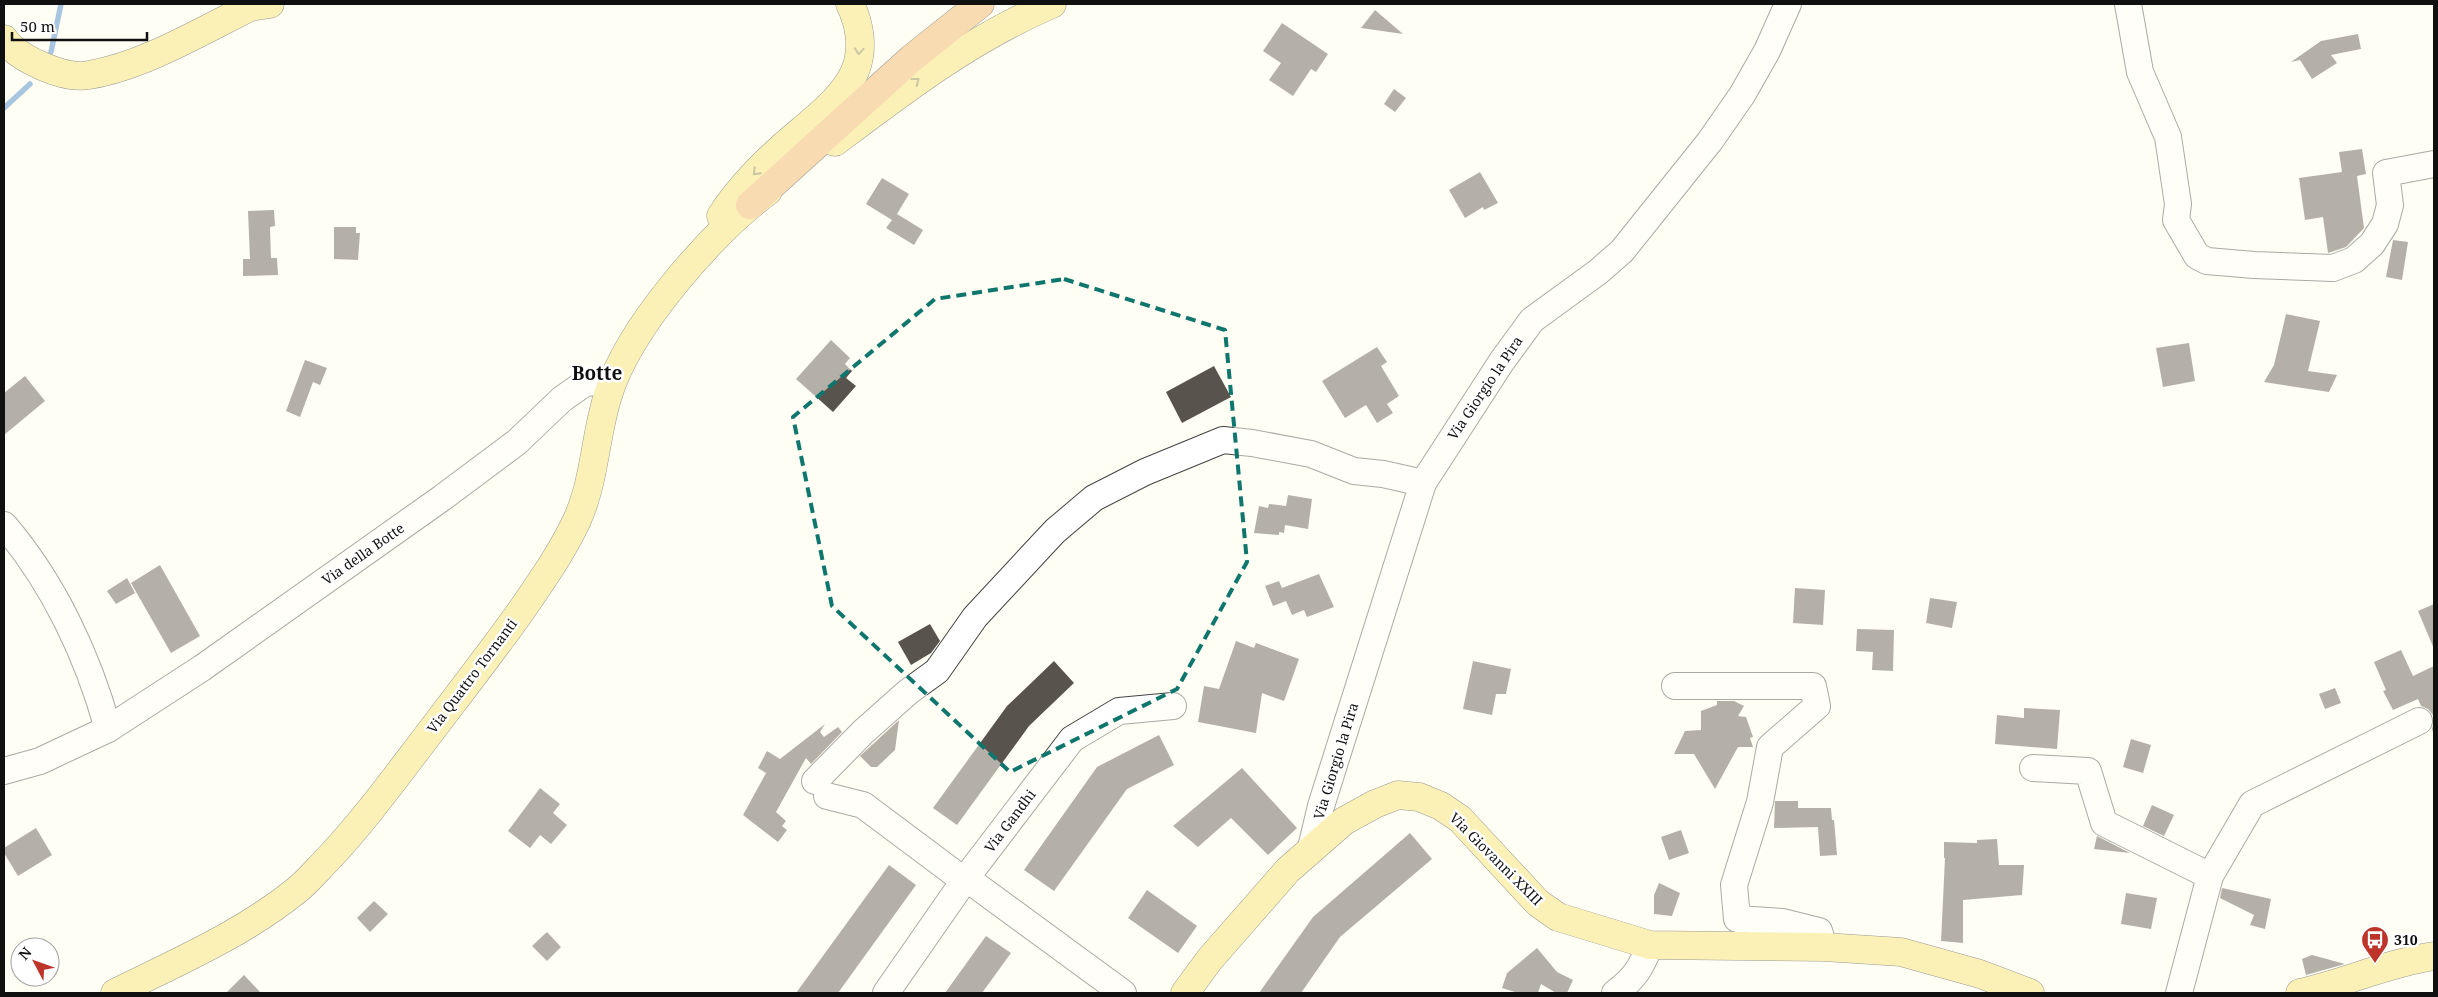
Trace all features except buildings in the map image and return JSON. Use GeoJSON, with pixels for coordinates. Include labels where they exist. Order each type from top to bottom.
{"type":"FeatureCollection","features":[{"type":"Feature","properties":{"kind":"highway"},"geometry":{"type":"LineString","coordinates":[[750,205],[912,58],[980,4]]}},
{"type":"Feature","properties":{"kind":"main road"},"geometry":{"type":"LineString","coordinates":[[4,39],[29,60],[54,71],[87,76],[134,62],[250,8],[270,4]]}},
{"type":"Feature","properties":{"kind":"main road"},"geometry":{"type":"LineString","coordinates":[[700,255],[711,231],[742,187],[829,104],[851,78],[857,66],[860,46],[858,24],[850,4]]}},
{"type":"Feature","properties":{"kind":"main road"},"geometry":{"type":"LineString","coordinates":[[700,255],[750,205],[928,72],[989,35],[1052,4]]}},
{"type":"Feature","properties":{"kind":"main road","name":"Via Quattro Tornanti"},"geometry":{"type":"LineString","coordinates":[[115,993],[253,922],[298,889],[354,831],[500,640],[558,556],[579,516],[584,500],[603,414],[613,380],[643,326],[700,255]]}},
{"type":"Feature","properties":{"kind":"main road","name":"Via Giovanni XXIII"},"geometry":{"type":"LineString","coordinates":[[1185,993],[1210,959],[1250,912],[1311,848],[1344,821],[1375,804],[1398,795],[1419,797],[1441,806],[1460,819],[1538,903],[1558,917],[1650,945],[1824,947],[1901,952],[1980,974],[2030,993]]}},
{"type":"Feature","properties":{"kind":"main road"},"geometry":{"type":"LineString","coordinates":[[2300,993],[2334,990],[2382,968],[2434,956]]}},
{"type":"Feature","properties":{"kind":"street","name":"Via Giorgio la Pira"},"geometry":{"type":"LineString","coordinates":[[1311,848],[1321,806],[1423,483],[1502,361],[1532,320],[1598,272],[1622,251],[1710,141],[1742,95],[1767,51],[1788,4]]}},
{"type":"Feature","properties":{"kind":"street"},"geometry":{"type":"LineString","coordinates":[[2128,4],[2140,72],[2168,137],[2178,204],[2176,220],[2197,256],[2207,261],[2333,268],[2354,260],[2372,244],[2385,224],[2390,205],[2386,173],[2434,164]]}},
{"type":"Feature","properties":{"kind":"street","name":"Via della Botte"},"geometry":{"type":"LineString","coordinates":[[4,771],[40,761],[108,729],[202,668],[442,498],[517,442],[562,399],[585,383],[613,380]]}},
{"type":"Feature","properties":{"kind":"street"},"geometry":{"type":"LineString","coordinates":[[1123,993],[966,878],[958,876],[863,805],[821,788],[863,732],[908,692],[937,671],[975,618],[1055,531],[1094,498],[1144,472],[1223,440],[1252,443],[1311,454],[1354,471],[1383,474],[1423,483]]}},
{"type":"Feature","properties":{"kind":"street"},"geometry":{"type":"LineString","coordinates":[[4,525],[18,542],[63,611],[101,702],[108,729]]}},
{"type":"Feature","properties":{"kind":"street"},"geometry":{"type":"LineString","coordinates":[[1675,686],[1813,686],[1817,706],[1770,747],[1760,802],[1734,884],[1737,919],[1784,922],[1820,931],[1824,947]]}},
{"type":"Feature","properties":{"kind":"street","name":"Via Gandhi"},"geometry":{"type":"LineString","coordinates":[[886,993],[966,878],[1072,739],[1119,711],[1173,706]]}},
{"type":"Feature","properties":{"kind":"street"},"geometry":{"type":"LineString","coordinates":[[2179,993],[2210,876],[2252,804],[2419,721]]}},
{"type":"Feature","properties":{"kind":"street"},"geometry":{"type":"LineString","coordinates":[[2034,768],[2088,771],[2104,823],[2210,876]]}},
{"type":"Feature","properties":{"kind":"street"},"geometry":{"type":"LineString","coordinates":[[1615,993],[1630,981],[1641,968],[1650,945]]}},
{"type":"Feature","properties":{"kind":"highlighted area"},"geometry":{"type":"Polygon","coordinates":[[[1064,279],[1225,330],[1247,562],[1177,689],[1010,772],[832,606],[793,417],[935,299],[1064,279]]]}},
{"type":"Feature","properties":{"kind":"waterway"},"geometry":{"type":"LineString","coordinates":[[51,52],[61,4]]}},
{"type":"Feature","properties":{"kind":"waterway"},"geometry":{"type":"LineString","coordinates":[[4,108],[30,84]]}},
{"type":"Feature","properties":{"kind":"place","name":"310"},"geometry":{"type":"Point","coordinates":[2375,964]}},
{"type":"Feature","properties":{"kind":"district","name":"Botte"},"geometry":{"type":"Point","coordinates":[597,373]}}]}
